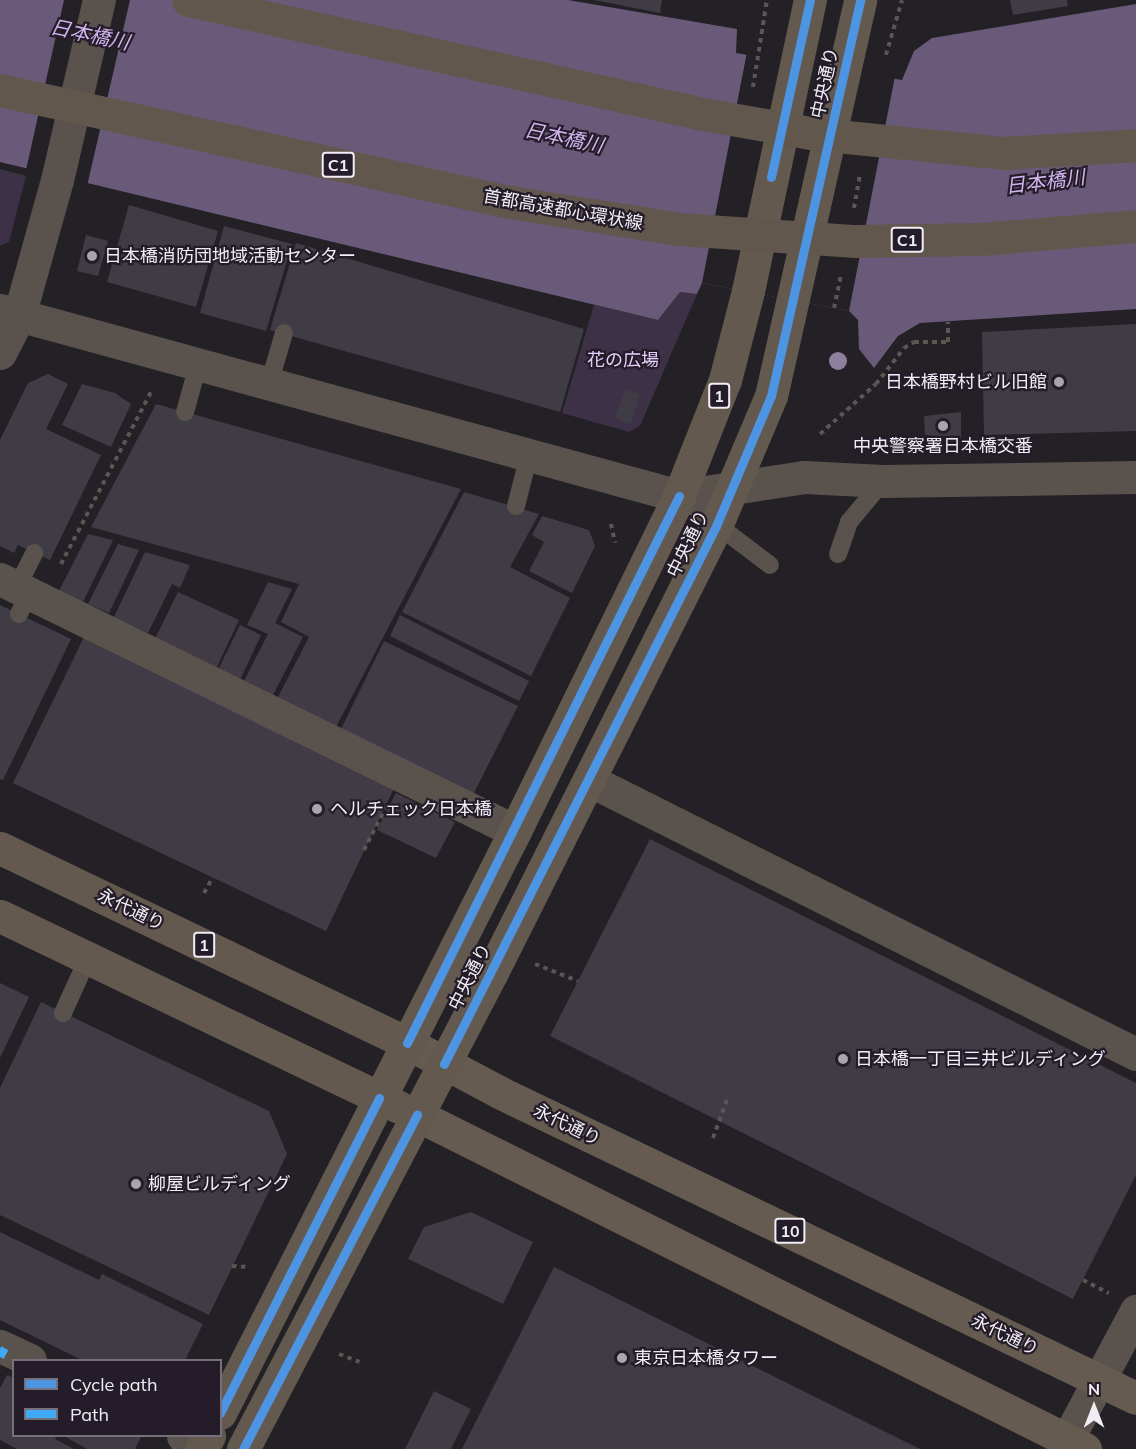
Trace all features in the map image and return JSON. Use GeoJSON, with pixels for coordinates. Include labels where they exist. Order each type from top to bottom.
{"type":"FeatureCollection","features":[{"type":"Feature","properties":{"kind":"highway"},"geometry":{"type":"LineString","coordinates":[[188,0],[703,114],[817,134],[1003,153],[1136,145]]}},
{"type":"Feature","properties":{"kind":"highway","name":"中央通り"},"geometry":{"type":"LineString","coordinates":[[222,1409],[515,831],[679,496],[725,380],[748,291],[810,0]]}},
{"type":"Feature","properties":{"kind":"highway","name":"中央通り"},"geometry":{"type":"LineString","coordinates":[[243,1449],[444,1064],[716,526],[771,396],[860,0]]}},
{"type":"Feature","properties":{"kind":"highway","name":"首都高速都心環状線"},"geometry":{"type":"LineString","coordinates":[[0,90],[471,194],[678,229],[788,239],[879,241],[980,238],[1136,226]]}},
{"type":"Feature","properties":{"kind":"highway","name":"永代通り"},"geometry":{"type":"LineString","coordinates":[[0,848],[407,1043]]}},
{"type":"Feature","properties":{"kind":"highway"},"geometry":{"type":"LineString","coordinates":[[0,916],[417,1115]]}},
{"type":"Feature","properties":{"kind":"main road","name":"永代通り"},"geometry":{"type":"LineString","coordinates":[[407,1043],[444,1064],[1136,1398]]}},
{"type":"Feature","properties":{"kind":"main road"},"geometry":{"type":"LineString","coordinates":[[417,1115],[1072,1446]]}},
{"type":"Feature","properties":{"kind":"street"},"geometry":{"type":"LineString","coordinates":[[0,353],[9,313],[57,180],[99,0]]}},
{"type":"Feature","properties":{"kind":"street"},"geometry":{"type":"LineString","coordinates":[[9,313],[679,496],[804,477],[883,481],[1136,477]]}},
{"type":"Feature","properties":{"kind":"street"},"geometry":{"type":"LineString","coordinates":[[22,594],[144,658],[317,725],[403,776],[515,831]]}},
{"type":"Feature","properties":{"kind":"street"},"geometry":{"type":"LineString","coordinates":[[589,780],[1136,1054]]}},
{"type":"Feature","properties":{"kind":"street"},"geometry":{"type":"LineString","coordinates":[[1072,1446],[1099,1380],[1125,1303]]}},
{"type":"Feature","properties":{"kind":"street"},"geometry":{"type":"LineString","coordinates":[[0,1346],[28,1359]]}},
{"type":"Feature","properties":{"kind":"lane"},"geometry":{"type":"LineString","coordinates":[[269,384],[284,333]]}},
{"type":"Feature","properties":{"kind":"lane"},"geometry":{"type":"LineString","coordinates":[[185,412],[198,365]]}},
{"type":"Feature","properties":{"kind":"lane"},"geometry":{"type":"LineString","coordinates":[[516,506],[529,455]]}},
{"type":"Feature","properties":{"kind":"lane"},"geometry":{"type":"LineString","coordinates":[[838,554],[849,522],[883,481]]}},
{"type":"Feature","properties":{"kind":"lane"},"geometry":{"type":"LineString","coordinates":[[679,496],[716,526],[770,564]]}},
{"type":"Feature","properties":{"kind":"lane"},"geometry":{"type":"LineString","coordinates":[[22,594],[34,553]]}},
{"type":"Feature","properties":{"kind":"lane"},"geometry":{"type":"LineString","coordinates":[[63,1013],[88,958]]}},
{"type":"Feature","properties":{"kind":"path"},"geometry":{"type":"LineString","coordinates":[[761,40],[766,0]]}},
{"type":"Feature","properties":{"kind":"path"},"geometry":{"type":"LineString","coordinates":[[884,64],[903,0]]}},
{"type":"Feature","properties":{"kind":"path"},"geometry":{"type":"LineString","coordinates":[[851,219],[862,164]]}},
{"type":"Feature","properties":{"kind":"path"},"geometry":{"type":"LineString","coordinates":[[834,309],[843,264]]}},
{"type":"Feature","properties":{"kind":"path"},"geometry":{"type":"LineString","coordinates":[[820,434],[876,384],[904,348],[914,342],[948,342],[948,322]]}},
{"type":"Feature","properties":{"kind":"path"},"geometry":{"type":"LineString","coordinates":[[22,594],[151,392]]}},
{"type":"Feature","properties":{"kind":"path"},"geometry":{"type":"LineString","coordinates":[[611,524],[615,543]]}},
{"type":"Feature","properties":{"kind":"path"},"geometry":{"type":"LineString","coordinates":[[364,850],[403,776]]}},
{"type":"Feature","properties":{"kind":"path"},"geometry":{"type":"LineString","coordinates":[[204,893],[213,877]]}},
{"type":"Feature","properties":{"kind":"path"},"geometry":{"type":"LineString","coordinates":[[535,964],[578,981]]}},
{"type":"Feature","properties":{"kind":"path"},"geometry":{"type":"LineString","coordinates":[[713,1138],[728,1097]]}},
{"type":"Feature","properties":{"kind":"path"},"geometry":{"type":"LineString","coordinates":[[232,1266],[247,1267]]}},
{"type":"Feature","properties":{"kind":"path"},"geometry":{"type":"LineString","coordinates":[[1083,1280],[1125,1303]]}},
{"type":"Feature","properties":{"kind":"path"},"geometry":{"type":"LineString","coordinates":[[339,1354],[360,1362]]}},
{"type":"Feature","properties":{"kind":"green space"},"geometry":{"type":"Polygon","coordinates":[[[0,169],[26,176],[9,242],[0,246],[0,169]]]}},
{"type":"Feature","properties":{"kind":"green space","name":"花の広場"},"geometry":{"type":"Polygon","coordinates":[[[680,292],[697,294],[640,426],[629,432],[562,413],[594,305],[658,320],[680,292]]]}},
{"type":"Feature","properties":{"kind":"water","name":"日本橋川"},"geometry":{"type":"Polygon","coordinates":[[[0,0],[568,0],[737,29],[736,53],[902,80],[914,51],[932,38],[1136,4],[1136,309],[920,323],[898,336],[874,368],[859,349],[858,320],[849,311],[702,283],[697,294],[680,292],[658,320],[0,162],[0,0]]]}},
{"type":"Feature","properties":{"kind":"pier"},"geometry":{"type":"Polygon","coordinates":[[[64,0],[130,0],[87,186],[26,170],[64,0]]]}},
{"type":"Feature","properties":{"kind":"pier"},"geometry":{"type":"Polygon","coordinates":[[[747,52],[895,76],[849,311],[702,283],[747,52]]]}},
{"type":"Feature","properties":{"kind":"building"},"geometry":{"type":"Polygon","coordinates":[[[594,0],[662,0],[660,13],[594,0]]]}},
{"type":"Feature","properties":{"kind":"building"},"geometry":{"type":"Polygon","coordinates":[[[1010,0],[1067,0],[1068,6],[1013,15],[1010,0]]]}},
{"type":"Feature","properties":{"kind":"building"},"geometry":{"type":"Polygon","coordinates":[[[129,205],[218,231],[196,307],[107,282],[129,205]]]}},
{"type":"Feature","properties":{"kind":"building"},"geometry":{"type":"Polygon","coordinates":[[[224,226],[292,244],[266,331],[200,313],[224,226]]]}},
{"type":"Feature","properties":{"kind":"building","name":"日本橋消防団地域活動センター"},"geometry":{"type":"Polygon","coordinates":[[[86,235],[108,241],[98,276],[77,271],[86,235]]]}},
{"type":"Feature","properties":{"kind":"building"},"geometry":{"type":"Polygon","coordinates":[[[296,243],[584,329],[560,412],[270,330],[296,243]]]}},
{"type":"Feature","properties":{"kind":"building","name":"日本橋野村ビル旧館"},"geometry":{"type":"Polygon","coordinates":[[[1136,324],[1136,431],[984,435],[982,332],[1136,324]]]}},
{"type":"Feature","properties":{"kind":"building"},"geometry":{"type":"Polygon","coordinates":[[[48,374],[68,384],[46,429],[101,455],[50,560],[18,545],[14,553],[0,546],[0,440],[28,383],[48,374]]]}},
{"type":"Feature","properties":{"kind":"building"},"geometry":{"type":"Polygon","coordinates":[[[82,384],[115,393],[131,404],[111,447],[62,425],[82,384]]]}},
{"type":"Feature","properties":{"kind":"building"},"geometry":{"type":"Polygon","coordinates":[[[625,389],[640,394],[631,424],[615,419],[625,389]]]}},
{"type":"Feature","properties":{"kind":"building"},"geometry":{"type":"Polygon","coordinates":[[[156,404],[461,489],[336,727],[277,699],[309,637],[281,622],[299,584],[91,527],[156,404]]]}},
{"type":"Feature","properties":{"kind":"building","name":"中央警察署日本橋交番"},"geometry":{"type":"Polygon","coordinates":[[[961,412],[961,438],[925,435],[924,416],[961,412]]]}},
{"type":"Feature","properties":{"kind":"building"},"geometry":{"type":"Polygon","coordinates":[[[464,492],[539,514],[510,567],[570,598],[531,676],[402,612],[464,492]]]}},
{"type":"Feature","properties":{"kind":"building"},"geometry":{"type":"Polygon","coordinates":[[[542,516],[589,530],[595,546],[572,593],[529,571],[544,542],[532,535],[542,516]]]}},
{"type":"Feature","properties":{"kind":"building"},"geometry":{"type":"Polygon","coordinates":[[[88,534],[113,540],[83,602],[59,591],[88,534]]]}},
{"type":"Feature","properties":{"kind":"building"},"geometry":{"type":"Polygon","coordinates":[[[118,544],[139,550],[109,613],[88,604],[118,544]]]}},
{"type":"Feature","properties":{"kind":"building"},"geometry":{"type":"Polygon","coordinates":[[[145,552],[190,565],[180,588],[172,584],[148,633],[114,617],[145,552]]]}},
{"type":"Feature","properties":{"kind":"building"},"geometry":{"type":"Polygon","coordinates":[[[268,582],[292,589],[275,623],[303,637],[273,695],[244,681],[268,634],[247,625],[268,582]]]}},
{"type":"Feature","properties":{"kind":"building"},"geometry":{"type":"Polygon","coordinates":[[[178,592],[239,620],[216,669],[155,639],[178,592]]]}},
{"type":"Feature","properties":{"kind":"building"},"geometry":{"type":"Polygon","coordinates":[[[0,605],[71,639],[3,780],[0,779],[0,605]]]}},
{"type":"Feature","properties":{"kind":"building"},"geometry":{"type":"Polygon","coordinates":[[[400,615],[529,681],[519,701],[390,636],[400,615]]]}},
{"type":"Feature","properties":{"kind":"building"},"geometry":{"type":"Polygon","coordinates":[[[240,625],[261,635],[240,680],[218,670],[240,625]]]}},
{"type":"Feature","properties":{"kind":"building"},"geometry":{"type":"Polygon","coordinates":[[[84,637],[396,784],[326,931],[13,783],[84,637]]]}},
{"type":"Feature","properties":{"kind":"building"},"geometry":{"type":"Polygon","coordinates":[[[384,641],[518,706],[473,795],[341,729],[384,641]]]}},
{"type":"Feature","properties":{"kind":"building"},"geometry":{"type":"Polygon","coordinates":[[[396,793],[455,822],[436,858],[377,830],[396,793]]]}},
{"type":"Feature","properties":{"kind":"building","name":"日本橋一丁目三井ビルディング"},"geometry":{"type":"Polygon","coordinates":[[[650,839],[1136,1083],[1136,1175],[1073,1299],[550,1036],[650,839]]]}},
{"type":"Feature","properties":{"kind":"building"},"geometry":{"type":"Polygon","coordinates":[[[0,983],[29,997],[0,1058],[0,983]]]}},
{"type":"Feature","properties":{"kind":"building","name":"柳屋ビルディング"},"geometry":{"type":"Polygon","coordinates":[[[41,1002],[269,1111],[287,1154],[209,1315],[0,1215],[0,1088],[41,1002]]]}},
{"type":"Feature","properties":{"kind":"building"},"geometry":{"type":"Polygon","coordinates":[[[471,1212],[533,1242],[503,1304],[408,1259],[424,1227],[471,1212]]]}},
{"type":"Feature","properties":{"kind":"building"},"geometry":{"type":"Polygon","coordinates":[[[0,1232],[99,1280],[102,1274],[203,1324],[186,1359],[80,1359],[0,1320],[0,1232]]]}},
{"type":"Feature","properties":{"kind":"building","name":"東京日本橋タワー"},"geometry":{"type":"Polygon","coordinates":[[[554,1267],[920,1449],[462,1449],[554,1267]]]}},
{"type":"Feature","properties":{"kind":"building"},"geometry":{"type":"Polygon","coordinates":[[[7,1375],[12,1377],[12,1437],[56,1437],[55,1439],[74,1449],[17,1449],[0,1440],[0,1388],[7,1375]]]}},
{"type":"Feature","properties":{"kind":"building"},"geometry":{"type":"Polygon","coordinates":[[[434,1391],[471,1409],[451,1449],[405,1449],[434,1391]]]}},
{"type":"Feature","properties":{"kind":"building"},"geometry":{"type":"Polygon","coordinates":[[[66,1437],[141,1437],[135,1449],[87,1449],[66,1437]]]}},
{"type":"Feature","properties":{"kind":"marked path"},"geometry":{"type":"LineString","coordinates":[[0,1357],[5,1348]]}},
{"type":"Feature","properties":{"kind":"cycle path"},"geometry":{"type":"LineString","coordinates":[[771,177],[810,0]]}},
{"type":"Feature","properties":{"kind":"cycle path"},"geometry":{"type":"LineString","coordinates":[[444,1064],[716,526],[771,396],[860,0]]}},
{"type":"Feature","properties":{"kind":"cycle path"},"geometry":{"type":"LineString","coordinates":[[407,1043],[679,496]]}},
{"type":"Feature","properties":{"kind":"cycle path"},"geometry":{"type":"LineString","coordinates":[[222,1409],[379,1098]]}},
{"type":"Feature","properties":{"kind":"cycle path"},"geometry":{"type":"LineString","coordinates":[[243,1449],[417,1115]]}},
{"type":"Feature","properties":{"kind":"place","name":"日本橋消防団地域活動センター"},"geometry":{"type":"Point","coordinates":[92,256]}},
{"type":"Feature","properties":{"kind":"place","name":"日本橋野村ビル旧館"},"geometry":{"type":"Point","coordinates":[1059,382]}},
{"type":"Feature","properties":{"kind":"place","name":"中央警察署日本橋交番"},"geometry":{"type":"Point","coordinates":[943,426]}},
{"type":"Feature","properties":{"kind":"place","name":"ヘルチェック日本橋"},"geometry":{"type":"Point","coordinates":[317,809]}},
{"type":"Feature","properties":{"kind":"place","name":"日本橋一丁目三井ビルディング"},"geometry":{"type":"Point","coordinates":[843,1059]}},
{"type":"Feature","properties":{"kind":"place","name":"柳屋ビルディング"},"geometry":{"type":"Point","coordinates":[136,1184]}},
{"type":"Feature","properties":{"kind":"place","name":"東京日本橋タワー"},"geometry":{"type":"Point","coordinates":[622,1358]}}]}
